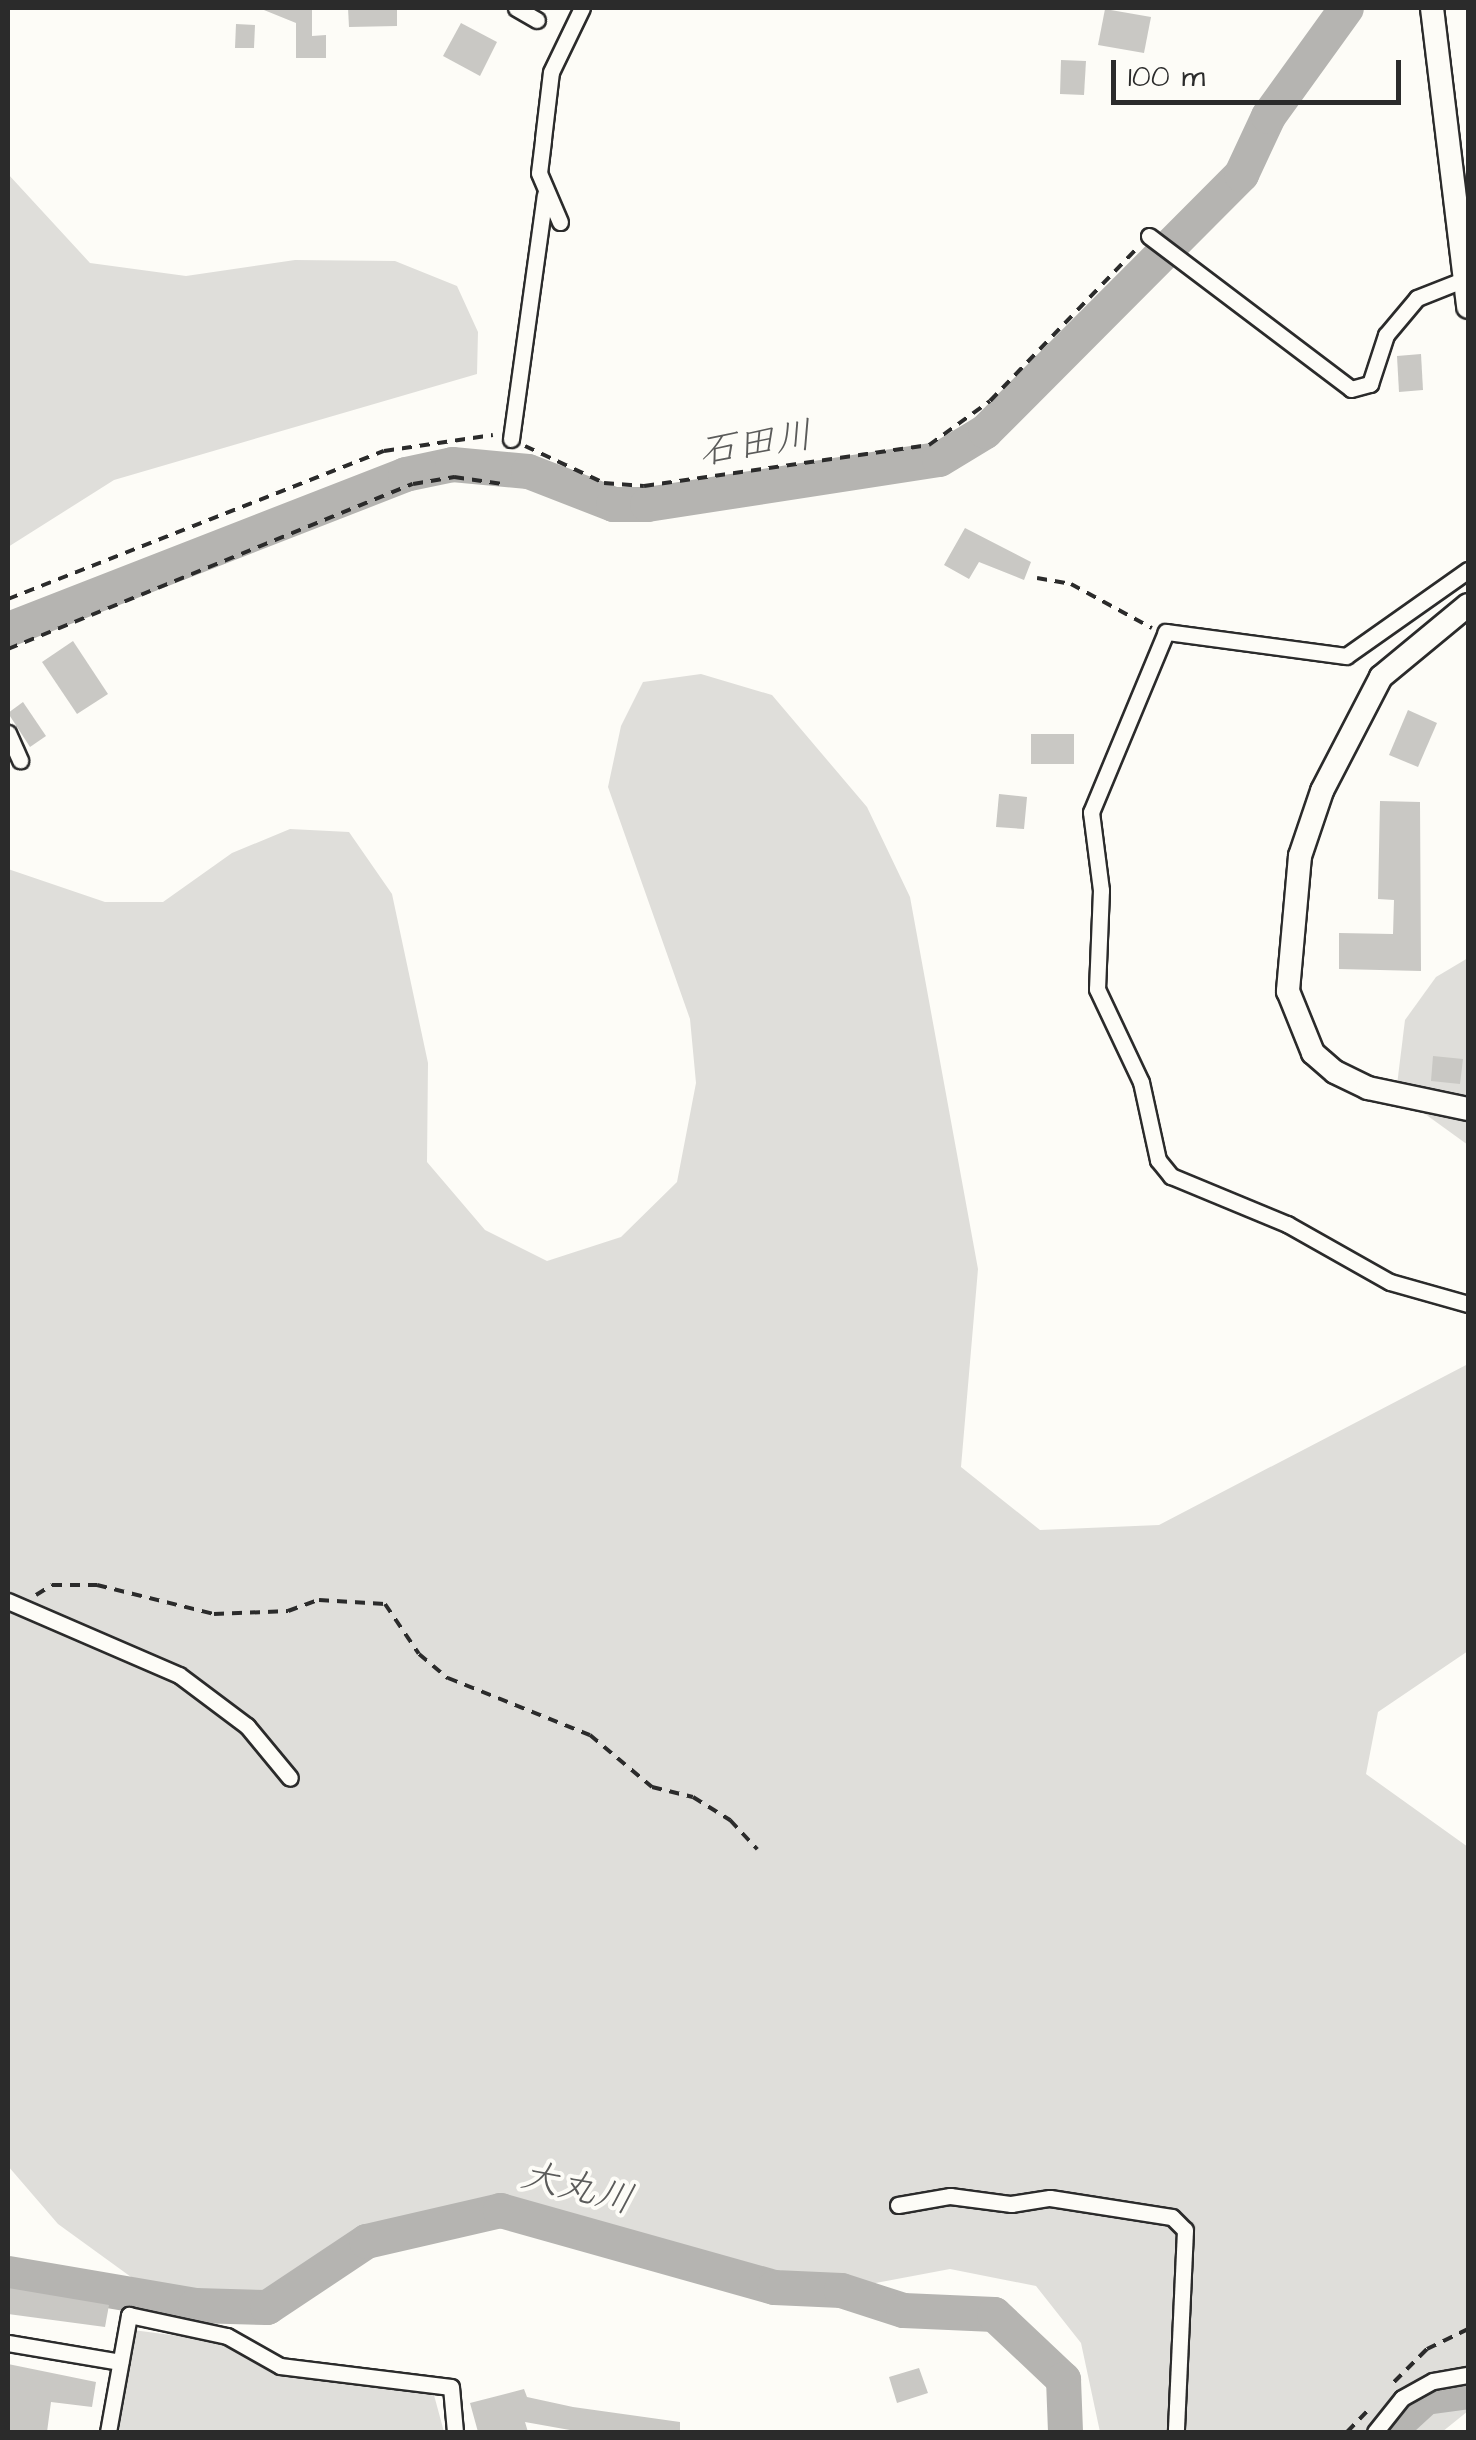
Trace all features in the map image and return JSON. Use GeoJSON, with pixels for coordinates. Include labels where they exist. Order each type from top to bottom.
{"type":"FeatureCollection","features":[{"type":"Feature","properties":{"kind":"main road"},"geometry":{"type":"LineString","coordinates":[[1432,8],[1468,307]]}},
{"type":"Feature","properties":{"kind":"main road"},"geometry":{"type":"LineString","coordinates":[[1468,605],[1381,677],[1322,791],[1300,856],[1288,991],[1313,1053],[1335,1072],[1368,1088],[1468,1109]]}},
{"type":"Feature","properties":{"kind":"street"},"geometry":{"type":"LineString","coordinates":[[516,8],[537,20]]}},
{"type":"Feature","properties":{"kind":"street"},"geometry":{"type":"LineString","coordinates":[[560,222],[545,195],[540,173],[551,72],[582,8]]}},
{"type":"Feature","properties":{"kind":"street"},"geometry":{"type":"LineString","coordinates":[[512,439],[545,195]]}},
{"type":"Feature","properties":{"kind":"street"},"geometry":{"type":"LineString","coordinates":[[1149,236],[1351,389],[1370,384],[1386,336],[1417,298],[1465,267]]}},
{"type":"Feature","properties":{"kind":"street"},"geometry":{"type":"LineString","coordinates":[[1468,570],[1346,656],[1166,632],[1090,812],[1101,890],[1097,988],[1140,1082],[1158,1160],[1171,1176],[1287,1224],[1390,1282],[1468,1304]]}},
{"type":"Feature","properties":{"kind":"street"},"geometry":{"type":"LineString","coordinates":[[8,732],[20,760]]}},
{"type":"Feature","properties":{"kind":"street"},"geometry":{"type":"LineString","coordinates":[[13,1603],[179,1674],[247,1726],[290,1778]]}},
{"type":"Feature","properties":{"kind":"street"},"geometry":{"type":"LineString","coordinates":[[898,2205],[950,2196],[1011,2204],[1050,2198],[1172,2217],[1185,2230],[1176,2432]]}},
{"type":"Feature","properties":{"kind":"street"},"geometry":{"type":"LineString","coordinates":[[108,2432],[128,2315],[227,2336],[280,2366],[450,2387],[455,2432]]}},
{"type":"Feature","properties":{"kind":"street"},"geometry":{"type":"LineString","coordinates":[[8,2343],[120,2362]]}},
{"type":"Feature","properties":{"kind":"street"},"geometry":{"type":"LineString","coordinates":[[1375,2432],[1402,2398],[1433,2380],[1468,2375]]}},
{"type":"Feature","properties":{"kind":"path"},"geometry":{"type":"LineString","coordinates":[[8,600],[384,451],[425,439],[512,439],[604,483],[644,486],[930,444],[990,401],[1149,236]]}},
{"type":"Feature","properties":{"kind":"path"},"geometry":{"type":"LineString","coordinates":[[8,650],[413,484],[454,478],[502,484]]}},
{"type":"Feature","properties":{"kind":"path"},"geometry":{"type":"LineString","coordinates":[[1037,578],[1072,584],[1166,632]]}},
{"type":"Feature","properties":{"kind":"path"},"geometry":{"type":"LineString","coordinates":[[13,1603],[52,1586],[97,1586],[214,1614],[288,1611],[319,1600],[385,1604],[420,1654],[448,1678],[590,1734],[652,1788],[693,1797],[730,1820],[757,1849]]}},
{"type":"Feature","properties":{"kind":"shaded area"},"geometry":{"type":"Polygon","coordinates":[[[8,174],[90,263],[186,276],[295,260],[395,261],[457,286],[478,332],[477,374],[114,480],[8,547],[8,174]]]}},
{"type":"Feature","properties":{"kind":"shaded area"},"geometry":{"type":"Polygon","coordinates":[[[701,674],[772,695],[867,807],[910,897],[978,1269],[961,1467],[1040,1530],[1159,1525],[1468,1364],[1468,1651],[1378,1712],[1366,1774],[1468,1847],[1468,2411],[1442,2432],[1100,2432],[1081,2343],[1036,2286],[950,2269],[865,2285],[524,2227],[433,2232],[200,2327],[58,2224],[8,2166],[8,869],[105,902],[163,902],[232,853],[290,829],[349,832],[392,894],[428,1063],[427,1162],[485,1230],[547,1261],[621,1237],[677,1182],[696,1083],[690,1019],[608,787],[621,726],[643,682],[701,674]]]}},
{"type":"Feature","properties":{"kind":"shaded area"},"geometry":{"type":"Polygon","coordinates":[[[1468,958],[1468,1145],[1396,1093],[1405,1020],[1436,977],[1468,958]]]}},
{"type":"Feature","properties":{"kind":"shaded area"},"geometry":{"type":"Polygon","coordinates":[[[133,2330],[224,2342],[288,2376],[434,2395],[444,2432],[117,2432],[133,2330]]]}},
{"type":"Feature","properties":{"kind":"building"},"geometry":{"type":"Polygon","coordinates":[[[259,8],[312,8],[312,36],[326,35],[326,58],[296,58],[296,23],[259,8]]]}},
{"type":"Feature","properties":{"kind":"building"},"geometry":{"type":"Polygon","coordinates":[[[348,8],[397,8],[397,26],[349,27],[348,8]]]}},
{"type":"Feature","properties":{"kind":"building"},"geometry":{"type":"Polygon","coordinates":[[[1105,9],[1151,17],[1144,53],[1098,45],[1105,9]]]}},
{"type":"Feature","properties":{"kind":"building"},"geometry":{"type":"Polygon","coordinates":[[[461,23],[497,42],[480,76],[443,56],[461,23]]]}},
{"type":"Feature","properties":{"kind":"building"},"geometry":{"type":"Polygon","coordinates":[[[236,24],[255,25],[254,48],[235,48],[236,24]]]}},
{"type":"Feature","properties":{"kind":"building"},"geometry":{"type":"Polygon","coordinates":[[[1061,60],[1086,61],[1084,95],[1060,94],[1061,60]]]}},
{"type":"Feature","properties":{"kind":"building"},"geometry":{"type":"Polygon","coordinates":[[[1421,354],[1423,390],[1399,392],[1397,356],[1421,354]]]}},
{"type":"Feature","properties":{"kind":"building"},"geometry":{"type":"Polygon","coordinates":[[[965,528],[1031,562],[1024,580],[979,562],[969,579],[944,565],[965,528]]]}},
{"type":"Feature","properties":{"kind":"building"},"geometry":{"type":"Polygon","coordinates":[[[73,641],[108,694],[77,714],[42,662],[73,641]]]}},
{"type":"Feature","properties":{"kind":"building"},"geometry":{"type":"Polygon","coordinates":[[[23,702],[46,736],[30,747],[8,713],[23,702]]]}},
{"type":"Feature","properties":{"kind":"building"},"geometry":{"type":"Polygon","coordinates":[[[1408,710],[1437,723],[1418,767],[1389,755],[1408,710]]]}},
{"type":"Feature","properties":{"kind":"building"},"geometry":{"type":"Polygon","coordinates":[[[1031,734],[1074,734],[1074,764],[1031,764],[1031,734]]]}},
{"type":"Feature","properties":{"kind":"building"},"geometry":{"type":"Polygon","coordinates":[[[999,794],[1027,797],[1024,829],[996,827],[999,794]]]}},
{"type":"Feature","properties":{"kind":"building"},"geometry":{"type":"Polygon","coordinates":[[[1380,801],[1420,802],[1421,971],[1339,969],[1339,933],[1393,934],[1394,900],[1378,899],[1380,801]]]}},
{"type":"Feature","properties":{"kind":"building"},"geometry":{"type":"Polygon","coordinates":[[[1433,1056],[1463,1059],[1460,1084],[1431,1081],[1433,1056]]]}},
{"type":"Feature","properties":{"kind":"building"},"geometry":{"type":"Polygon","coordinates":[[[8,2288],[109,2305],[105,2327],[8,2314],[8,2288]]]}},
{"type":"Feature","properties":{"kind":"building"},"geometry":{"type":"Polygon","coordinates":[[[8,2364],[96,2382],[92,2407],[51,2402],[47,2432],[8,2432],[8,2364]]]}},
{"type":"Feature","properties":{"kind":"building"},"geometry":{"type":"Polygon","coordinates":[[[919,2368],[928,2393],[897,2403],[889,2377],[919,2368]]]}},
{"type":"Feature","properties":{"kind":"building"},"geometry":{"type":"Polygon","coordinates":[[[524,2389],[527,2397],[573,2407],[680,2422],[680,2432],[581,2432],[525,2422],[528,2432],[478,2432],[470,2403],[524,2389]]]}},
{"type":"Feature","properties":{"kind":"waterway","name":"石田川"},"geometry":{"type":"LineString","coordinates":[[8,629],[405,474],[452,464],[528,471],[613,504],[647,504],[939,459],[985,431],[1241,174],[1268,116],[1346,8]]}},
{"type":"Feature","properties":{"kind":"waterway","name":"大丸川"},"geometry":{"type":"LineString","coordinates":[[8,2273],[195,2305],[267,2307],[366,2241],[500,2210],[774,2287],[841,2290],[903,2310],[994,2314],[1063,2379],[1065,2432]]}},
{"type":"Feature","properties":{"kind":"waterway","name":"大丸川"},"geometry":{"type":"LineString","coordinates":[[1387,2432],[1425,2397],[1468,2391]]}}]}
